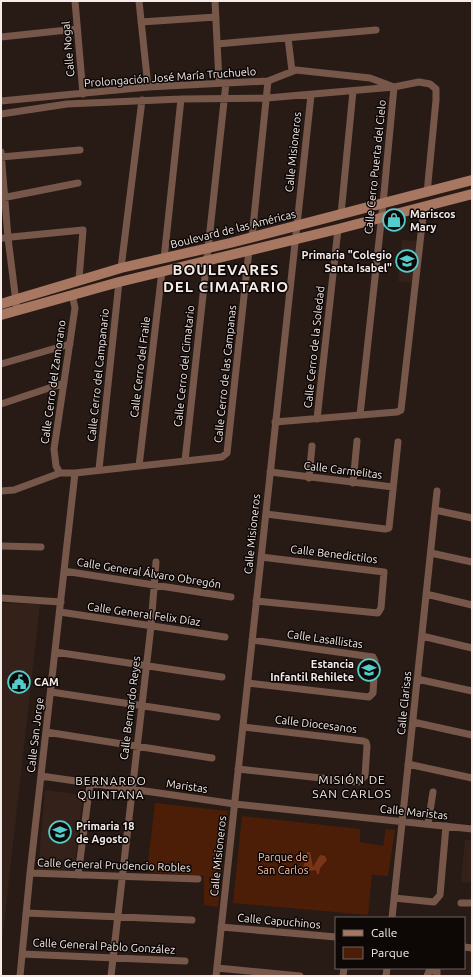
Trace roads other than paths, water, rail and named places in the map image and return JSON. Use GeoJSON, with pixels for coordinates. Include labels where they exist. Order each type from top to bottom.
{"type":"FeatureCollection","features":[{"type":"Feature","properties":{"kind":"main road","name":"Boulevard de las Américas"},"geometry":{"type":"LineString","coordinates":[[1,304],[79,279],[427,193],[472,180]]}},
{"type":"Feature","properties":{"kind":"main road"},"geometry":{"type":"LineString","coordinates":[[1,315],[118,282],[338,230],[472,194]]}},
{"type":"Feature","properties":{"kind":"street","name":"Calle Nogal"},"geometry":{"type":"LineString","coordinates":[[75,1],[83,94]]}},
{"type":"Feature","properties":{"kind":"street"},"geometry":{"type":"LineString","coordinates":[[139,1],[148,87]]}},
{"type":"Feature","properties":{"kind":"street","name":"Calle Cerro del Cimatario"},"geometry":{"type":"LineString","coordinates":[[185,461],[224,98],[217,44],[215,1]]}},
{"type":"Feature","properties":{"kind":"street"},"geometry":{"type":"LineString","coordinates":[[141,22],[216,17]]}},
{"type":"Feature","properties":{"kind":"street"},"geometry":{"type":"LineString","coordinates":[[1,37],[77,29]]}},
{"type":"Feature","properties":{"kind":"street"},"geometry":{"type":"LineString","coordinates":[[217,44],[376,30]]}},
{"type":"Feature","properties":{"kind":"street"},"geometry":{"type":"LineString","coordinates":[[288,38],[292,71]]}},
{"type":"Feature","properties":{"kind":"street","name":"Prolongación José María Truchuelo"},"geometry":{"type":"LineString","coordinates":[[1,101],[148,87],[222,82],[268,81],[292,71],[370,78],[394,87]]}},
{"type":"Feature","properties":{"kind":"street"},"geometry":{"type":"LineString","coordinates":[[252,237],[268,81]]}},
{"type":"Feature","properties":{"kind":"street","name":"Prolongación José María Truchuelo"},"geometry":{"type":"LineString","coordinates":[[1,114],[67,104],[142,100],[267,98],[394,87],[419,82],[430,84],[436,89],[427,193]]}},
{"type":"Feature","properties":{"kind":"street","name":"Calle Cerro Puerta del Cielo"},"geometry":{"type":"LineString","coordinates":[[360,415],[382,218],[394,87]]}},
{"type":"Feature","properties":{"kind":"street"},"geometry":{"type":"LineString","coordinates":[[342,214],[353,91]]}},
{"type":"Feature","properties":{"kind":"street","name":"Calle Misioneros"},"geometry":{"type":"LineString","coordinates":[[216,976],[311,95]]}},
{"type":"Feature","properties":{"kind":"street"},"geometry":{"type":"LineString","coordinates":[[164,259],[181,99]]}},
{"type":"Feature","properties":{"kind":"street"},"geometry":{"type":"LineString","coordinates":[[121,268],[142,100]]}},
{"type":"Feature","properties":{"kind":"street"},"geometry":{"type":"LineString","coordinates":[[1,157],[80,150]]}},
{"type":"Feature","properties":{"kind":"street"},"geometry":{"type":"LineString","coordinates":[[1,152],[4,238],[17,310]]}},
{"type":"Feature","properties":{"kind":"street"},"geometry":{"type":"LineString","coordinates":[[3,198],[78,183]]}},
{"type":"Feature","properties":{"kind":"street"},"geometry":{"type":"LineString","coordinates":[[275,422],[401,410],[424,207]]}},
{"type":"Feature","properties":{"kind":"street"},"geometry":{"type":"LineString","coordinates":[[4,238],[83,230],[79,279]]}},
{"type":"Feature","properties":{"kind":"street","name":"Calle Cerro de la Soledad"},"geometry":{"type":"LineString","coordinates":[[317,419],[338,230]]}},
{"type":"Feature","properties":{"kind":"street","name":"Calle Cerro de las Campanas"},"geometry":{"type":"LineString","coordinates":[[185,461],[222,457],[227,453],[249,250]]}},
{"type":"Feature","properties":{"kind":"street","name":"Calle Cerro del Fraile"},"geometry":{"type":"LineString","coordinates":[[139,466],[162,271]]}},
{"type":"Feature","properties":{"kind":"street","name":"Calle Cerro del Campanario"},"geometry":{"type":"LineString","coordinates":[[99,469],[118,282]]}},
{"type":"Feature","properties":{"kind":"street","name":"Calle Cerro del Zamorano"},"geometry":{"type":"LineString","coordinates":[[60,473],[56,466],[54,449],[75,308],[73,299],[70,295]]}},
{"type":"Feature","properties":{"kind":"street"},"geometry":{"type":"LineString","coordinates":[[1,364],[70,344]]}},
{"type":"Feature","properties":{"kind":"street"},"geometry":{"type":"LineString","coordinates":[[1,404],[64,383]]}},
{"type":"Feature","properties":{"kind":"street"},"geometry":{"type":"LineString","coordinates":[[353,483],[357,441]]}},
{"type":"Feature","properties":{"kind":"street"},"geometry":{"type":"LineString","coordinates":[[393,487],[398,442]]}},
{"type":"Feature","properties":{"kind":"street"},"geometry":{"type":"LineString","coordinates":[[310,478],[312,446]]}},
{"type":"Feature","properties":{"kind":"street"},"geometry":{"type":"LineString","coordinates":[[1,491],[14,490],[60,473],[76,473],[99,469],[185,461]]}},
{"type":"Feature","properties":{"kind":"street","name":"Calle Carmelitas"},"geometry":{"type":"LineString","coordinates":[[266,514],[385,529],[389,528],[393,487],[270,472]]}},
{"type":"Feature","properties":{"kind":"street","name":"Calle San Jorge"},"geometry":{"type":"LineString","coordinates":[[20,976],[30,873],[76,473]]}},
{"type":"Feature","properties":{"kind":"street","name":"Calle Clarisas"},"geometry":{"type":"LineString","coordinates":[[392,917],[437,491]]}},
{"type":"Feature","properties":{"kind":"street"},"geometry":{"type":"LineString","coordinates":[[435,510],[472,518]]}},
{"type":"Feature","properties":{"kind":"street"},"geometry":{"type":"LineString","coordinates":[[1,546],[41,547]]}},
{"type":"Feature","properties":{"kind":"street"},"geometry":{"type":"LineString","coordinates":[[430,553],[472,562]]}},
{"type":"Feature","properties":{"kind":"street","name":"Calle Benedictilos"},"geometry":{"type":"LineString","coordinates":[[256,601],[378,613],[381,608],[384,572],[261,557]]}},
{"type":"Feature","properties":{"kind":"street","name":"Calle Bernardo Reyes"},"geometry":{"type":"LineString","coordinates":[[110,976],[151,626],[156,562]]}},
{"type":"Feature","properties":{"kind":"street","name":"Calle General Álvaro Obregón"},"geometry":{"type":"LineString","coordinates":[[64,571],[231,597]]}},
{"type":"Feature","properties":{"kind":"street"},"geometry":{"type":"LineString","coordinates":[[426,594],[472,605]]}},
{"type":"Feature","properties":{"kind":"street"},"geometry":{"type":"LineString","coordinates":[[1,598],[61,602]]}},
{"type":"Feature","properties":{"kind":"street","name":"Calle General Felix Díaz"},"geometry":{"type":"LineString","coordinates":[[60,612],[225,637]]}},
{"type":"Feature","properties":{"kind":"street"},"geometry":{"type":"LineString","coordinates":[[422,636],[472,648]]}},
{"type":"Feature","properties":{"kind":"street","name":"Calle Lasallistas"},"geometry":{"type":"LineString","coordinates":[[248,683],[369,697],[373,693],[375,660],[373,657],[252,640]]}},
{"type":"Feature","properties":{"kind":"street"},"geometry":{"type":"LineString","coordinates":[[55,652],[222,677]]}},
{"type":"Feature","properties":{"kind":"street"},"geometry":{"type":"LineString","coordinates":[[417,679],[472,691]]}},
{"type":"Feature","properties":{"kind":"street"},"geometry":{"type":"LineString","coordinates":[[51,692],[141,707],[217,717]]}},
{"type":"Feature","properties":{"kind":"street"},"geometry":{"type":"LineString","coordinates":[[413,722],[472,735]]}},
{"type":"Feature","properties":{"kind":"street","name":"Calle Diocesanos"},"geometry":{"type":"LineString","coordinates":[[238,769],[358,782],[365,776],[366,742],[243,726]]}},
{"type":"Feature","properties":{"kind":"street"},"geometry":{"type":"LineString","coordinates":[[46,732],[212,758]]}},
{"type":"Feature","properties":{"kind":"street"},"geometry":{"type":"LineString","coordinates":[[408,764],[472,778]]}},
{"type":"Feature","properties":{"kind":"street","name":"Maristas"},"geometry":{"type":"LineString","coordinates":[[41,776],[235,804]]}},
{"type":"Feature","properties":{"kind":"street"},"geometry":{"type":"LineString","coordinates":[[78,875],[90,784]]}},
{"type":"Feature","properties":{"kind":"street"},"geometry":{"type":"LineString","coordinates":[[428,824],[433,792]]}},
{"type":"Feature","properties":{"kind":"street","name":"Calle Maristas"},"geometry":{"type":"LineString","coordinates":[[235,804],[472,829]]}},
{"type":"Feature","properties":{"kind":"street"},"geometry":{"type":"LineString","coordinates":[[394,898],[434,902],[438,899],[440,895],[446,826]]}},
{"type":"Feature","properties":{"kind":"street","name":"Calle General Prudencio Robles"},"geometry":{"type":"LineString","coordinates":[[30,873],[198,879]]}},
{"type":"Feature","properties":{"kind":"street"},"geometry":{"type":"LineString","coordinates":[[461,903],[472,903]]}},
{"type":"Feature","properties":{"kind":"street"},"geometry":{"type":"LineString","coordinates":[[26,913],[192,920]]}},
{"type":"Feature","properties":{"kind":"street","name":"Calle Capuchinos"},"geometry":{"type":"LineString","coordinates":[[221,927],[335,937]]}},
{"type":"Feature","properties":{"kind":"street","name":"Calle General Pablo González"},"geometry":{"type":"LineString","coordinates":[[22,954],[185,961]]}},
{"type":"Feature","properties":{"kind":"street"},"geometry":{"type":"LineString","coordinates":[[217,968],[300,976]]}},
{"type":"Feature","properties":{"kind":"street"},"geometry":{"type":"LineString","coordinates":[[427,976],[429,971],[433,970],[437,971],[437,976]]}},
{"type":"Feature","properties":{"kind":"place","name":"Mariscos Mary"},"geometry":{"type":"Point","coordinates":[394,220]}},
{"type":"Feature","properties":{"kind":"place","name":"Primaria \"Colegio Santa Isabel\""},"geometry":{"type":"Point","coordinates":[407,261]}},
{"type":"Feature","properties":{"kind":"place","name":"Estancia Infantil Rehilete"},"geometry":{"type":"Point","coordinates":[369,670]}},
{"type":"Feature","properties":{"kind":"place","name":"CAM"},"geometry":{"type":"Point","coordinates":[19,682]}},
{"type":"Feature","properties":{"kind":"place","name":"Primaria 18 de Agosto"},"geometry":{"type":"Point","coordinates":[60,832]}},
{"type":"Feature","properties":{"kind":"district","name":"BOULEVARES DEL CIMATARIO"},"geometry":{"type":"Point","coordinates":[226,278]}},
{"type":"Feature","properties":{"kind":"district","name":"MISIÓN DE SAN CARLOS"},"geometry":{"type":"Point","coordinates":[352,786]}},
{"type":"Feature","properties":{"kind":"district","name":"BERNARDO QUINTANA"},"geometry":{"type":"Point","coordinates":[111,787]}},
{"type":"Feature","properties":{"kind":"park label","name":"Parque de San Carlos"},"geometry":{"type":"Point","coordinates":[283,863]}}]}
